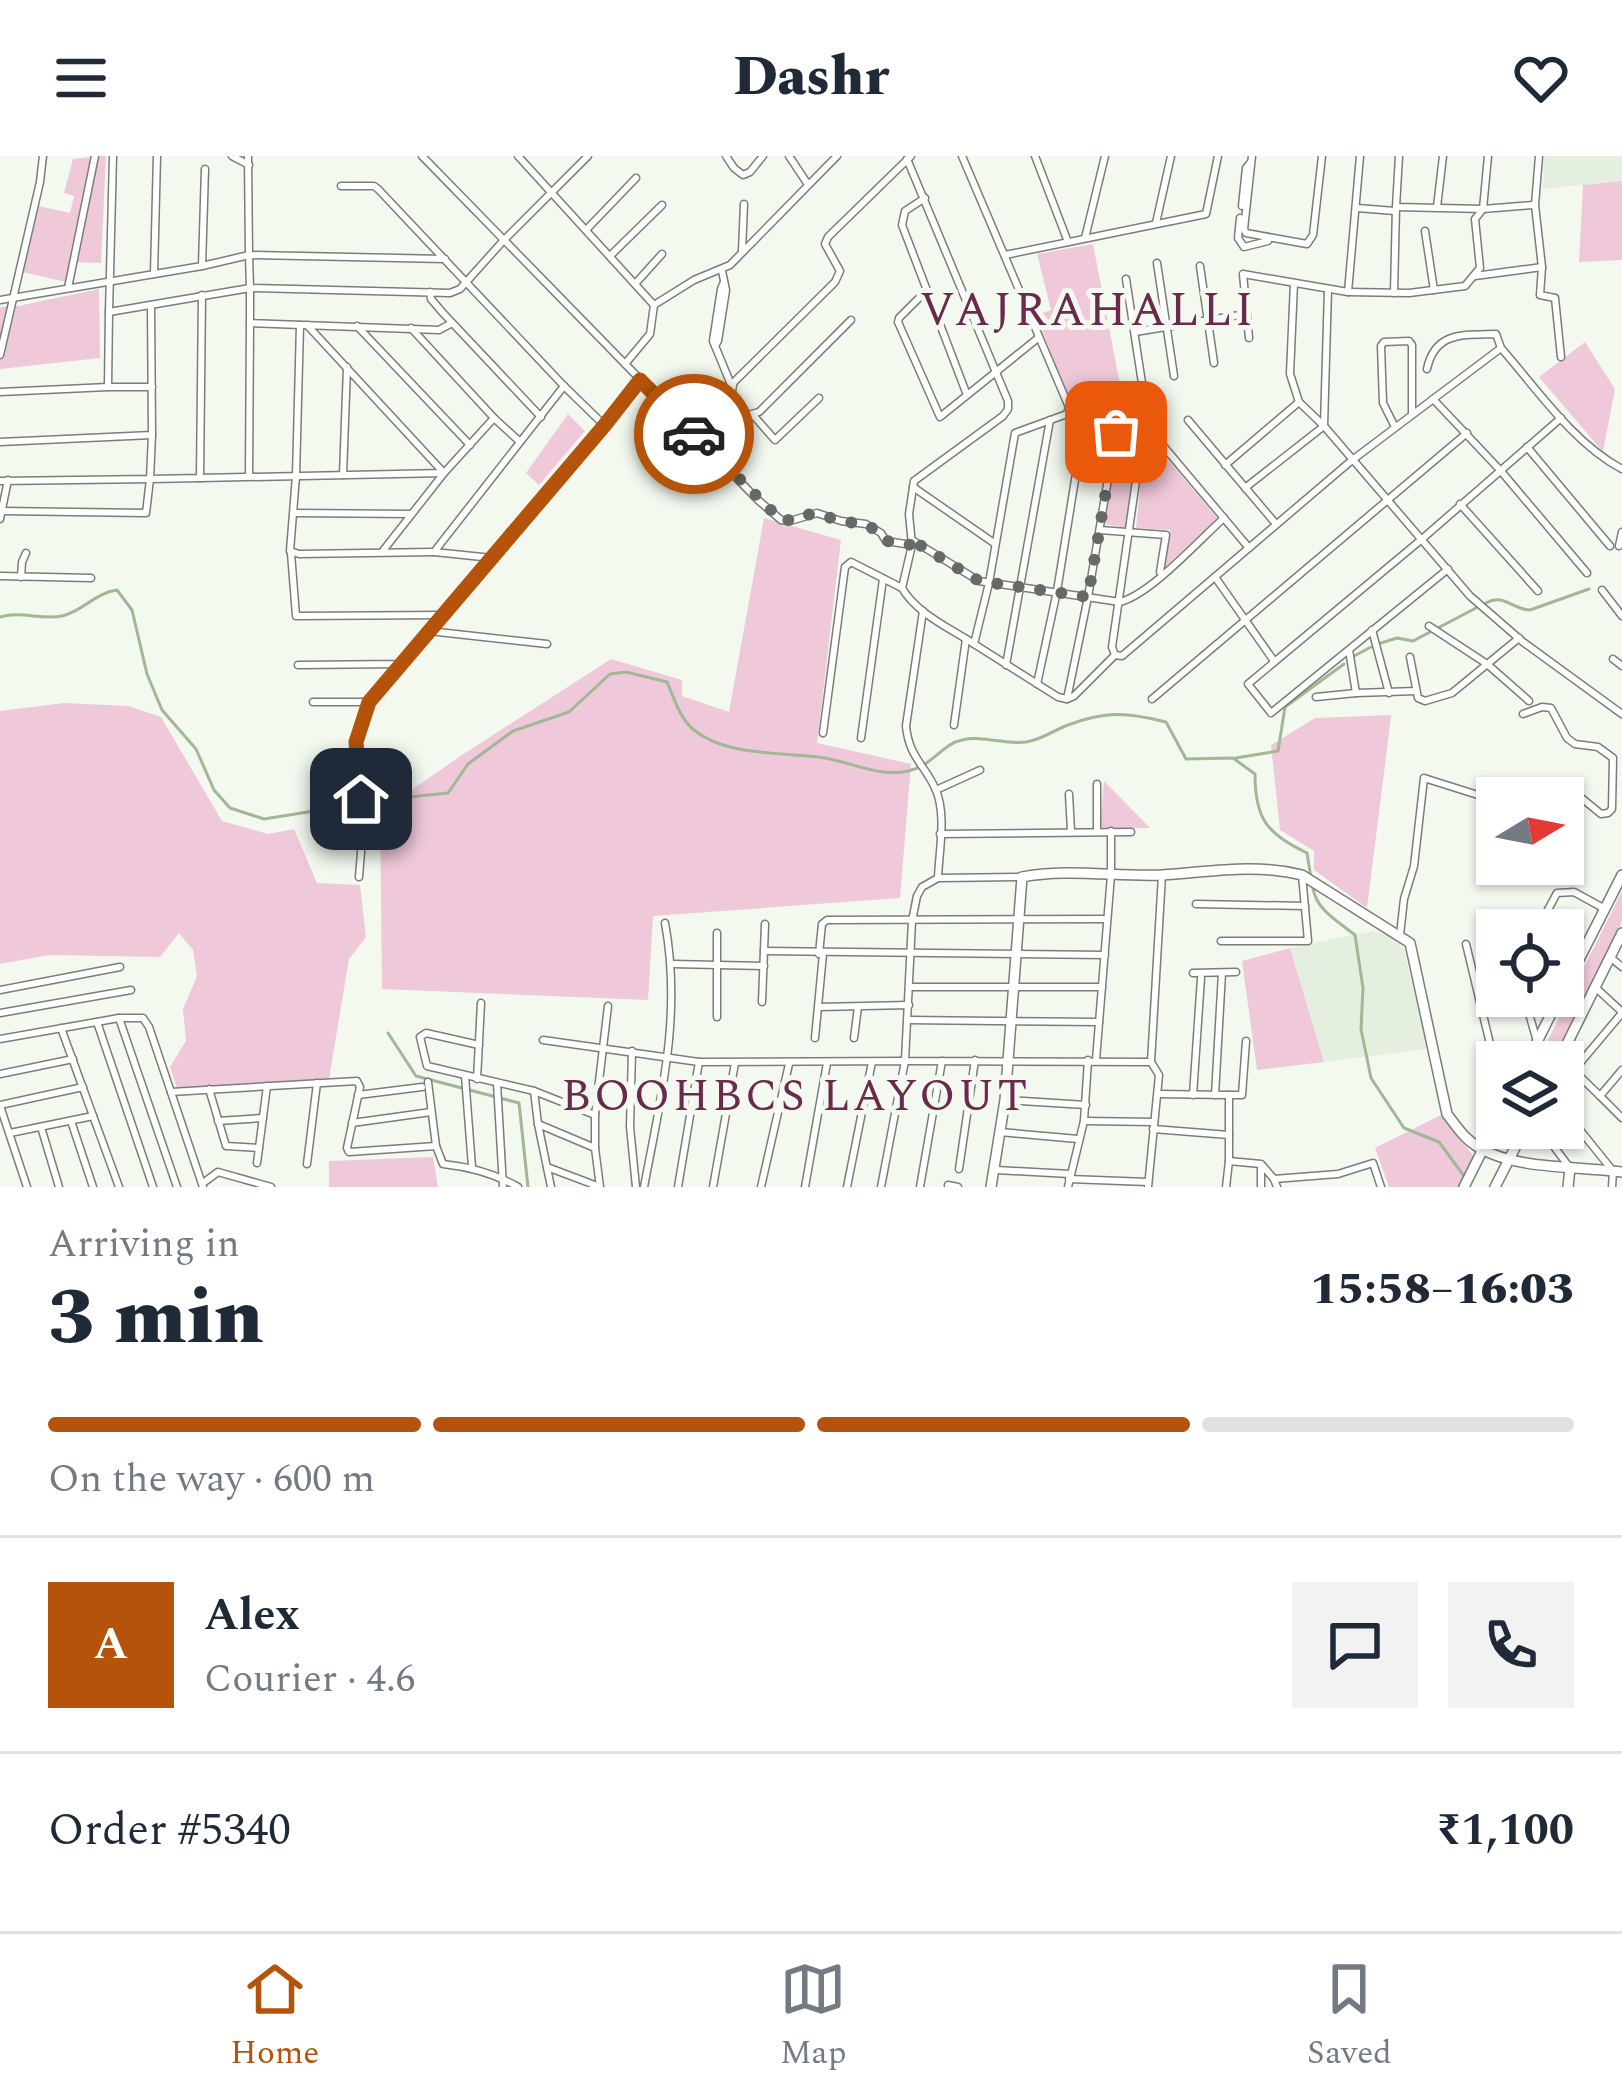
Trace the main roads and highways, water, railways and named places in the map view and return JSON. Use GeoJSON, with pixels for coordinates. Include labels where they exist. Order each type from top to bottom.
{"type":"FeatureCollection","features":[{"type":"Feature","properties":{"kind":"waterway"},"geometry":{"type":"LineString","coordinates":[[1486,603],[1498,600],[1530,610],[1589,589]]}},
{"type":"Feature","properties":{"kind":"waterway"},"geometry":{"type":"LineString","coordinates":[[0,617],[62,616],[117,590],[132,610],[147,674],[162,710],[196,749],[214,790],[230,808],[264,819],[448,793],[468,764],[513,731],[569,712],[610,674],[626,672],[667,682],[689,725],[721,744],[885,772],[917,768],[962,740],[1026,742],[1105,715],[1166,722],[1186,759],[1233,758],[1255,774],[1261,814],[1282,839],[1307,853],[1311,878]]}},
{"type":"Feature","properties":{"kind":"waterway"},"geometry":{"type":"LineString","coordinates":[[1381,643],[1397,638],[1413,641],[1476,608]]}},
{"type":"Feature","properties":{"kind":"waterway"},"geometry":{"type":"LineString","coordinates":[[1354,656],[1371,647]]}},
{"type":"Feature","properties":{"kind":"waterway"},"geometry":{"type":"LineString","coordinates":[[1236,758],[1278,751],[1285,707],[1344,664]]}},
{"type":"Feature","properties":{"kind":"waterway"},"geometry":{"type":"LineString","coordinates":[[1313,888],[1323,909],[1355,935],[1363,988],[1361,1029],[1371,1078],[1404,1128],[1439,1142],[1464,1176]]}},
{"type":"Feature","properties":{"kind":"waterway"},"geometry":{"type":"LineString","coordinates":[[388,1033],[416,1076],[519,1103],[528,1187]]}},
{"type":"Feature","properties":{"kind":"district","name":"VAJRAHALLI"},"geometry":{"type":"Point","coordinates":[1088,308]}},
{"type":"Feature","properties":{"kind":"district","name":"BOOHBCS LAYOUT"},"geometry":{"type":"Point","coordinates":[796,1094]}}]}
